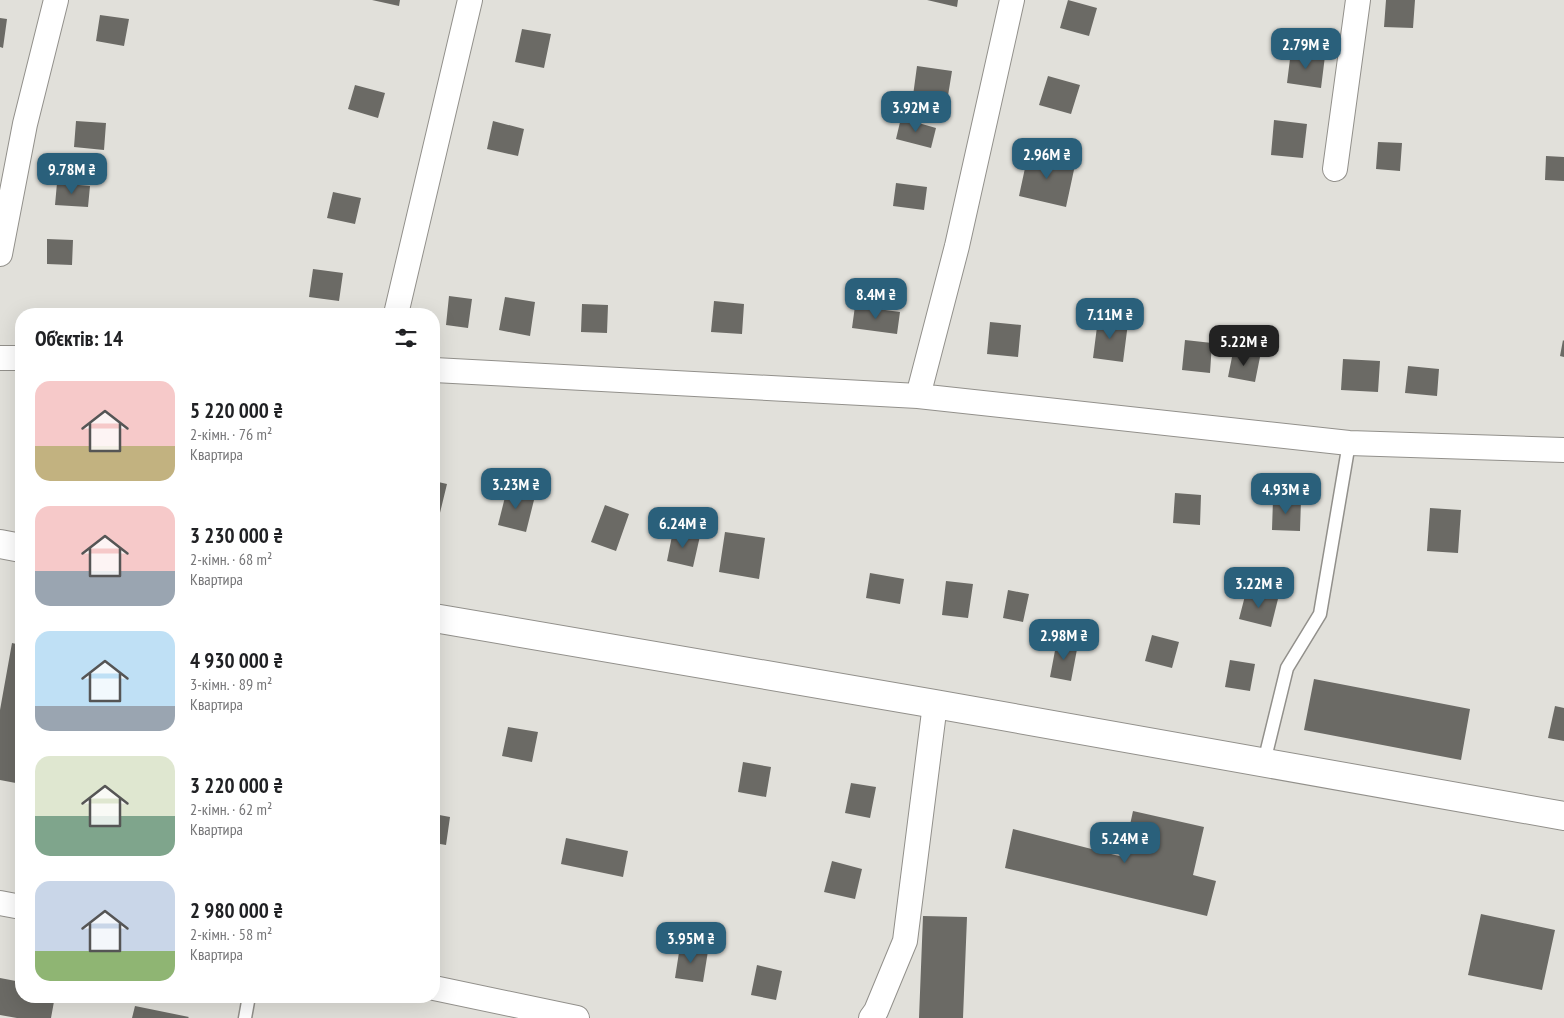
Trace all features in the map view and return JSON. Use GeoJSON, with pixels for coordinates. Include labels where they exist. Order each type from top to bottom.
{"type":"FeatureCollection","features":[{"type":"Feature","properties":{"kind":"street"},"geometry":{"type":"LineString","coordinates":[[0,254],[26,124],[56,0]]}},
{"type":"Feature","properties":{"kind":"street"},"geometry":{"type":"LineString","coordinates":[[397,308],[470,0]]}},
{"type":"Feature","properties":{"kind":"street"},"geometry":{"type":"LineString","coordinates":[[918,396],[957,246],[1012,0]]}},
{"type":"Feature","properties":{"kind":"street"},"geometry":{"type":"LineString","coordinates":[[1335,169],[1358,0]]}},
{"type":"Feature","properties":{"kind":"street"},"geometry":{"type":"LineString","coordinates":[[0,358],[15,358]]}},
{"type":"Feature","properties":{"kind":"street"},"geometry":{"type":"LineString","coordinates":[[440,370],[918,396],[1349,443],[1564,450]]}},
{"type":"Feature","properties":{"kind":"street"},"geometry":{"type":"LineString","coordinates":[[0,544],[15,547]]}},
{"type":"Feature","properties":{"kind":"street"},"geometry":{"type":"LineString","coordinates":[[440,619],[935,704],[1564,816]]}},
{"type":"Feature","properties":{"kind":"street"},"geometry":{"type":"LineString","coordinates":[[871,1018],[876,1011],[905,941],[935,704]]}},
{"type":"Feature","properties":{"kind":"street"},"geometry":{"type":"LineString","coordinates":[[0,903],[15,906]]}},
{"type":"Feature","properties":{"kind":"street"},"geometry":{"type":"LineString","coordinates":[[440,989],[577,1018]]}},
{"type":"Feature","properties":{"kind":"lane"},"geometry":{"type":"LineString","coordinates":[[1264,762],[1287,668],[1320,614],[1349,443]]}},
{"type":"Feature","properties":{"kind":"lane"},"geometry":{"type":"LineString","coordinates":[[245,1018],[248,1003]]}},
{"type":"Feature","properties":{"kind":"building"},"geometry":{"type":"Polygon","coordinates":[[[372,0],[400,0],[399,6],[372,0]]]}},
{"type":"Feature","properties":{"kind":"building"},"geometry":{"type":"Polygon","coordinates":[[[927,0],[958,0],[957,7],[927,0]]]}},
{"type":"Feature","properties":{"kind":"building"},"geometry":{"type":"Polygon","coordinates":[[[1068,0],[1097,8],[1089,36],[1060,28],[1068,0]]]}},
{"type":"Feature","properties":{"kind":"building"},"geometry":{"type":"Polygon","coordinates":[[[1386,0],[1415,0],[1413,28],[1384,27],[1386,0]]]}},
{"type":"Feature","properties":{"kind":"building"},"geometry":{"type":"Polygon","coordinates":[[[100,15],[129,19],[124,46],[96,41],[100,15]]]}},
{"type":"Feature","properties":{"kind":"building"},"geometry":{"type":"Polygon","coordinates":[[[0,18],[7,19],[3,48],[0,47],[0,18]]]}},
{"type":"Feature","properties":{"kind":"building"},"geometry":{"type":"Polygon","coordinates":[[[522,29],[551,34],[544,68],[515,62],[522,29]]]}},
{"type":"Feature","properties":{"kind":"building"},"geometry":{"type":"Polygon","coordinates":[[[1291,51],[1325,56],[1321,88],[1287,83],[1291,51]]]}},
{"type":"Feature","properties":{"kind":"building"},"geometry":{"type":"Polygon","coordinates":[[[917,66],[952,71],[946,108],[912,103],[917,66]]]}},
{"type":"Feature","properties":{"kind":"building"},"geometry":{"type":"Polygon","coordinates":[[[1048,76],[1080,85],[1071,114],[1039,105],[1048,76]]]}},
{"type":"Feature","properties":{"kind":"building"},"geometry":{"type":"Polygon","coordinates":[[[355,85],[385,93],[378,118],[348,109],[355,85]]]}},
{"type":"Feature","properties":{"kind":"building"},"geometry":{"type":"Polygon","coordinates":[[[901,118],[936,128],[931,148],[896,139],[901,118]]]}},
{"type":"Feature","properties":{"kind":"building"},"geometry":{"type":"Polygon","coordinates":[[[1274,120],[1307,124],[1303,158],[1271,155],[1274,120]]]}},
{"type":"Feature","properties":{"kind":"building"},"geometry":{"type":"Polygon","coordinates":[[[76,121],[106,123],[104,150],[74,147],[76,121]]]}},
{"type":"Feature","properties":{"kind":"building"},"geometry":{"type":"Polygon","coordinates":[[[493,121],[524,129],[518,156],[487,149],[493,121]]]}},
{"type":"Feature","properties":{"kind":"building"},"geometry":{"type":"Polygon","coordinates":[[[1378,142],[1402,143],[1400,171],[1376,169],[1378,142]]]}},
{"type":"Feature","properties":{"kind":"building"},"geometry":{"type":"Polygon","coordinates":[[[1028,154],[1075,165],[1066,207],[1019,196],[1028,154]]]}},
{"type":"Feature","properties":{"kind":"building"},"geometry":{"type":"Polygon","coordinates":[[[1546,156],[1564,157],[1564,181],[1545,180],[1546,156]]]}},
{"type":"Feature","properties":{"kind":"building"},"geometry":{"type":"Polygon","coordinates":[[[57,183],[90,186],[88,207],[55,205],[57,183]]]}},
{"type":"Feature","properties":{"kind":"building"},"geometry":{"type":"Polygon","coordinates":[[[896,183],[927,187],[924,210],[893,206],[896,183]]]}},
{"type":"Feature","properties":{"kind":"building"},"geometry":{"type":"Polygon","coordinates":[[[333,192],[361,198],[355,224],[327,218],[333,192]]]}},
{"type":"Feature","properties":{"kind":"building"},"geometry":{"type":"Polygon","coordinates":[[[47,239],[73,240],[72,265],[47,264],[47,239]]]}},
{"type":"Feature","properties":{"kind":"building"},"geometry":{"type":"Polygon","coordinates":[[[313,269],[343,273],[339,301],[309,297],[313,269]]]}},
{"type":"Feature","properties":{"kind":"building"},"geometry":{"type":"Polygon","coordinates":[[[449,296],[472,299],[468,328],[446,325],[449,296]]]}},
{"type":"Feature","properties":{"kind":"building"},"geometry":{"type":"Polygon","coordinates":[[[505,297],[535,302],[530,336],[499,330],[505,297]]]}},
{"type":"Feature","properties":{"kind":"building"},"geometry":{"type":"Polygon","coordinates":[[[714,301],[744,304],[742,334],[711,332],[714,301]]]}},
{"type":"Feature","properties":{"kind":"building"},"geometry":{"type":"Polygon","coordinates":[[[582,304],[608,305],[607,333],[581,332],[582,304]]]}},
{"type":"Feature","properties":{"kind":"building"},"geometry":{"type":"Polygon","coordinates":[[[855,306],[900,312],[897,334],[852,328],[855,306]]]}},
{"type":"Feature","properties":{"kind":"building"},"geometry":{"type":"Polygon","coordinates":[[[1098,319],[1128,323],[1123,362],[1093,358],[1098,319]]]}},
{"type":"Feature","properties":{"kind":"building"},"geometry":{"type":"Polygon","coordinates":[[[990,322],[1021,325],[1018,357],[987,354],[990,322]]]}},
{"type":"Feature","properties":{"kind":"building"},"geometry":{"type":"Polygon","coordinates":[[[1185,340],[1212,343],[1210,373],[1182,370],[1185,340]]]}},
{"type":"Feature","properties":{"kind":"building"},"geometry":{"type":"Polygon","coordinates":[[[1564,341],[1564,357],[1560,356],[1564,341]]]}},
{"type":"Feature","properties":{"kind":"building"},"geometry":{"type":"Polygon","coordinates":[[[1233,352],[1260,357],[1255,382],[1228,377],[1233,352]]]}},
{"type":"Feature","properties":{"kind":"building"},"geometry":{"type":"Polygon","coordinates":[[[1343,359],[1380,361],[1378,392],[1341,390],[1343,359]]]}},
{"type":"Feature","properties":{"kind":"building"},"geometry":{"type":"Polygon","coordinates":[[[1408,366],[1439,369],[1437,396],[1405,393],[1408,366]]]}},
{"type":"Feature","properties":{"kind":"building"},"geometry":{"type":"Polygon","coordinates":[[[440,482],[447,484],[440,513],[440,482]]]}},
{"type":"Feature","properties":{"kind":"building"},"geometry":{"type":"Polygon","coordinates":[[[507,489],[535,496],[526,532],[498,525],[507,489]]]}},
{"type":"Feature","properties":{"kind":"building"},"geometry":{"type":"Polygon","coordinates":[[[1175,493],[1201,495],[1200,525],[1173,523],[1175,493]]]}},
{"type":"Feature","properties":{"kind":"building"},"geometry":{"type":"Polygon","coordinates":[[[1273,499],[1301,500],[1300,531],[1272,530],[1273,499]]]}},
{"type":"Feature","properties":{"kind":"building"},"geometry":{"type":"Polygon","coordinates":[[[605,505],[629,514],[616,551],[591,542],[605,505]]]}},
{"type":"Feature","properties":{"kind":"building"},"geometry":{"type":"Polygon","coordinates":[[[1430,508],[1461,510],[1458,553],[1427,551],[1430,508]]]}},
{"type":"Feature","properties":{"kind":"building"},"geometry":{"type":"Polygon","coordinates":[[[673,531],[700,536],[693,567],[667,561],[673,531]]]}},
{"type":"Feature","properties":{"kind":"building"},"geometry":{"type":"Polygon","coordinates":[[[725,532],[765,538],[759,579],[719,572],[725,532]]]}},
{"type":"Feature","properties":{"kind":"building"},"geometry":{"type":"Polygon","coordinates":[[[870,573],[904,579],[900,604],[866,598],[870,573]]]}},
{"type":"Feature","properties":{"kind":"building"},"geometry":{"type":"Polygon","coordinates":[[[946,581],[973,584],[968,618],[942,615],[946,581]]]}},
{"type":"Feature","properties":{"kind":"building"},"geometry":{"type":"Polygon","coordinates":[[[1008,590],[1029,594],[1023,622],[1003,618],[1008,590]]]}},
{"type":"Feature","properties":{"kind":"building"},"geometry":{"type":"Polygon","coordinates":[[[1246,592],[1278,599],[1271,627],[1239,619],[1246,592]]]}},
{"type":"Feature","properties":{"kind":"building"},"geometry":{"type":"Polygon","coordinates":[[[1152,635],[1179,642],[1172,668],[1145,661],[1152,635]]]}},
{"type":"Feature","properties":{"kind":"building"},"geometry":{"type":"Polygon","coordinates":[[[1057,640],[1078,644],[1071,681],[1050,677],[1057,640]]]}},
{"type":"Feature","properties":{"kind":"building"},"geometry":{"type":"Polygon","coordinates":[[[12,643],[15,644],[15,783],[0,780],[0,710],[12,643]]]}},
{"type":"Feature","properties":{"kind":"building"},"geometry":{"type":"Polygon","coordinates":[[[1230,660],[1255,664],[1250,691],[1225,687],[1230,660]]]}},
{"type":"Feature","properties":{"kind":"building"},"geometry":{"type":"Polygon","coordinates":[[[1314,679],[1470,709],[1461,760],[1304,730],[1314,679]]]}},
{"type":"Feature","properties":{"kind":"building"},"geometry":{"type":"Polygon","coordinates":[[[1555,706],[1564,708],[1564,741],[1548,738],[1555,706]]]}},
{"type":"Feature","properties":{"kind":"building"},"geometry":{"type":"Polygon","coordinates":[[[508,727],[538,732],[532,762],[502,756],[508,727]]]}},
{"type":"Feature","properties":{"kind":"building"},"geometry":{"type":"Polygon","coordinates":[[[743,762],[771,767],[766,797],[738,792],[743,762]]]}},
{"type":"Feature","properties":{"kind":"building"},"geometry":{"type":"Polygon","coordinates":[[[851,783],[876,787],[870,818],[845,813],[851,783]]]}},
{"type":"Feature","properties":{"kind":"building"},"geometry":{"type":"Polygon","coordinates":[[[1133,811],[1204,827],[1193,875],[1216,881],[1207,916],[1005,868],[1013,829],[1123,857],[1133,811]]]}},
{"type":"Feature","properties":{"kind":"building"},"geometry":{"type":"Polygon","coordinates":[[[440,815],[450,817],[446,845],[440,844],[440,815]]]}},
{"type":"Feature","properties":{"kind":"building"},"geometry":{"type":"Polygon","coordinates":[[[566,838],[628,851],[623,877],[561,864],[566,838]]]}},
{"type":"Feature","properties":{"kind":"building"},"geometry":{"type":"Polygon","coordinates":[[[832,861],[862,869],[855,899],[824,892],[832,861]]]}},
{"type":"Feature","properties":{"kind":"building"},"geometry":{"type":"Polygon","coordinates":[[[1481,914],[1555,930],[1542,990],[1468,975],[1481,914]]]}},
{"type":"Feature","properties":{"kind":"building"},"geometry":{"type":"Polygon","coordinates":[[[923,916],[967,917],[963,1018],[919,1018],[923,916]]]}},
{"type":"Feature","properties":{"kind":"building"},"geometry":{"type":"Polygon","coordinates":[[[680,946],[708,951],[703,982],[675,978],[680,946]]]}},
{"type":"Feature","properties":{"kind":"building"},"geometry":{"type":"Polygon","coordinates":[[[757,965],[782,971],[776,1000],[751,995],[757,965]]]}},
{"type":"Feature","properties":{"kind":"building"},"geometry":{"type":"Polygon","coordinates":[[[0,978],[15,981],[15,1003],[54,1003],[51,1018],[17,1018],[0,1015],[0,978]]]}},
{"type":"Feature","properties":{"kind":"building"},"geometry":{"type":"Polygon","coordinates":[[[135,1006],[189,1017],[132,1018],[135,1006]]]}}]}
